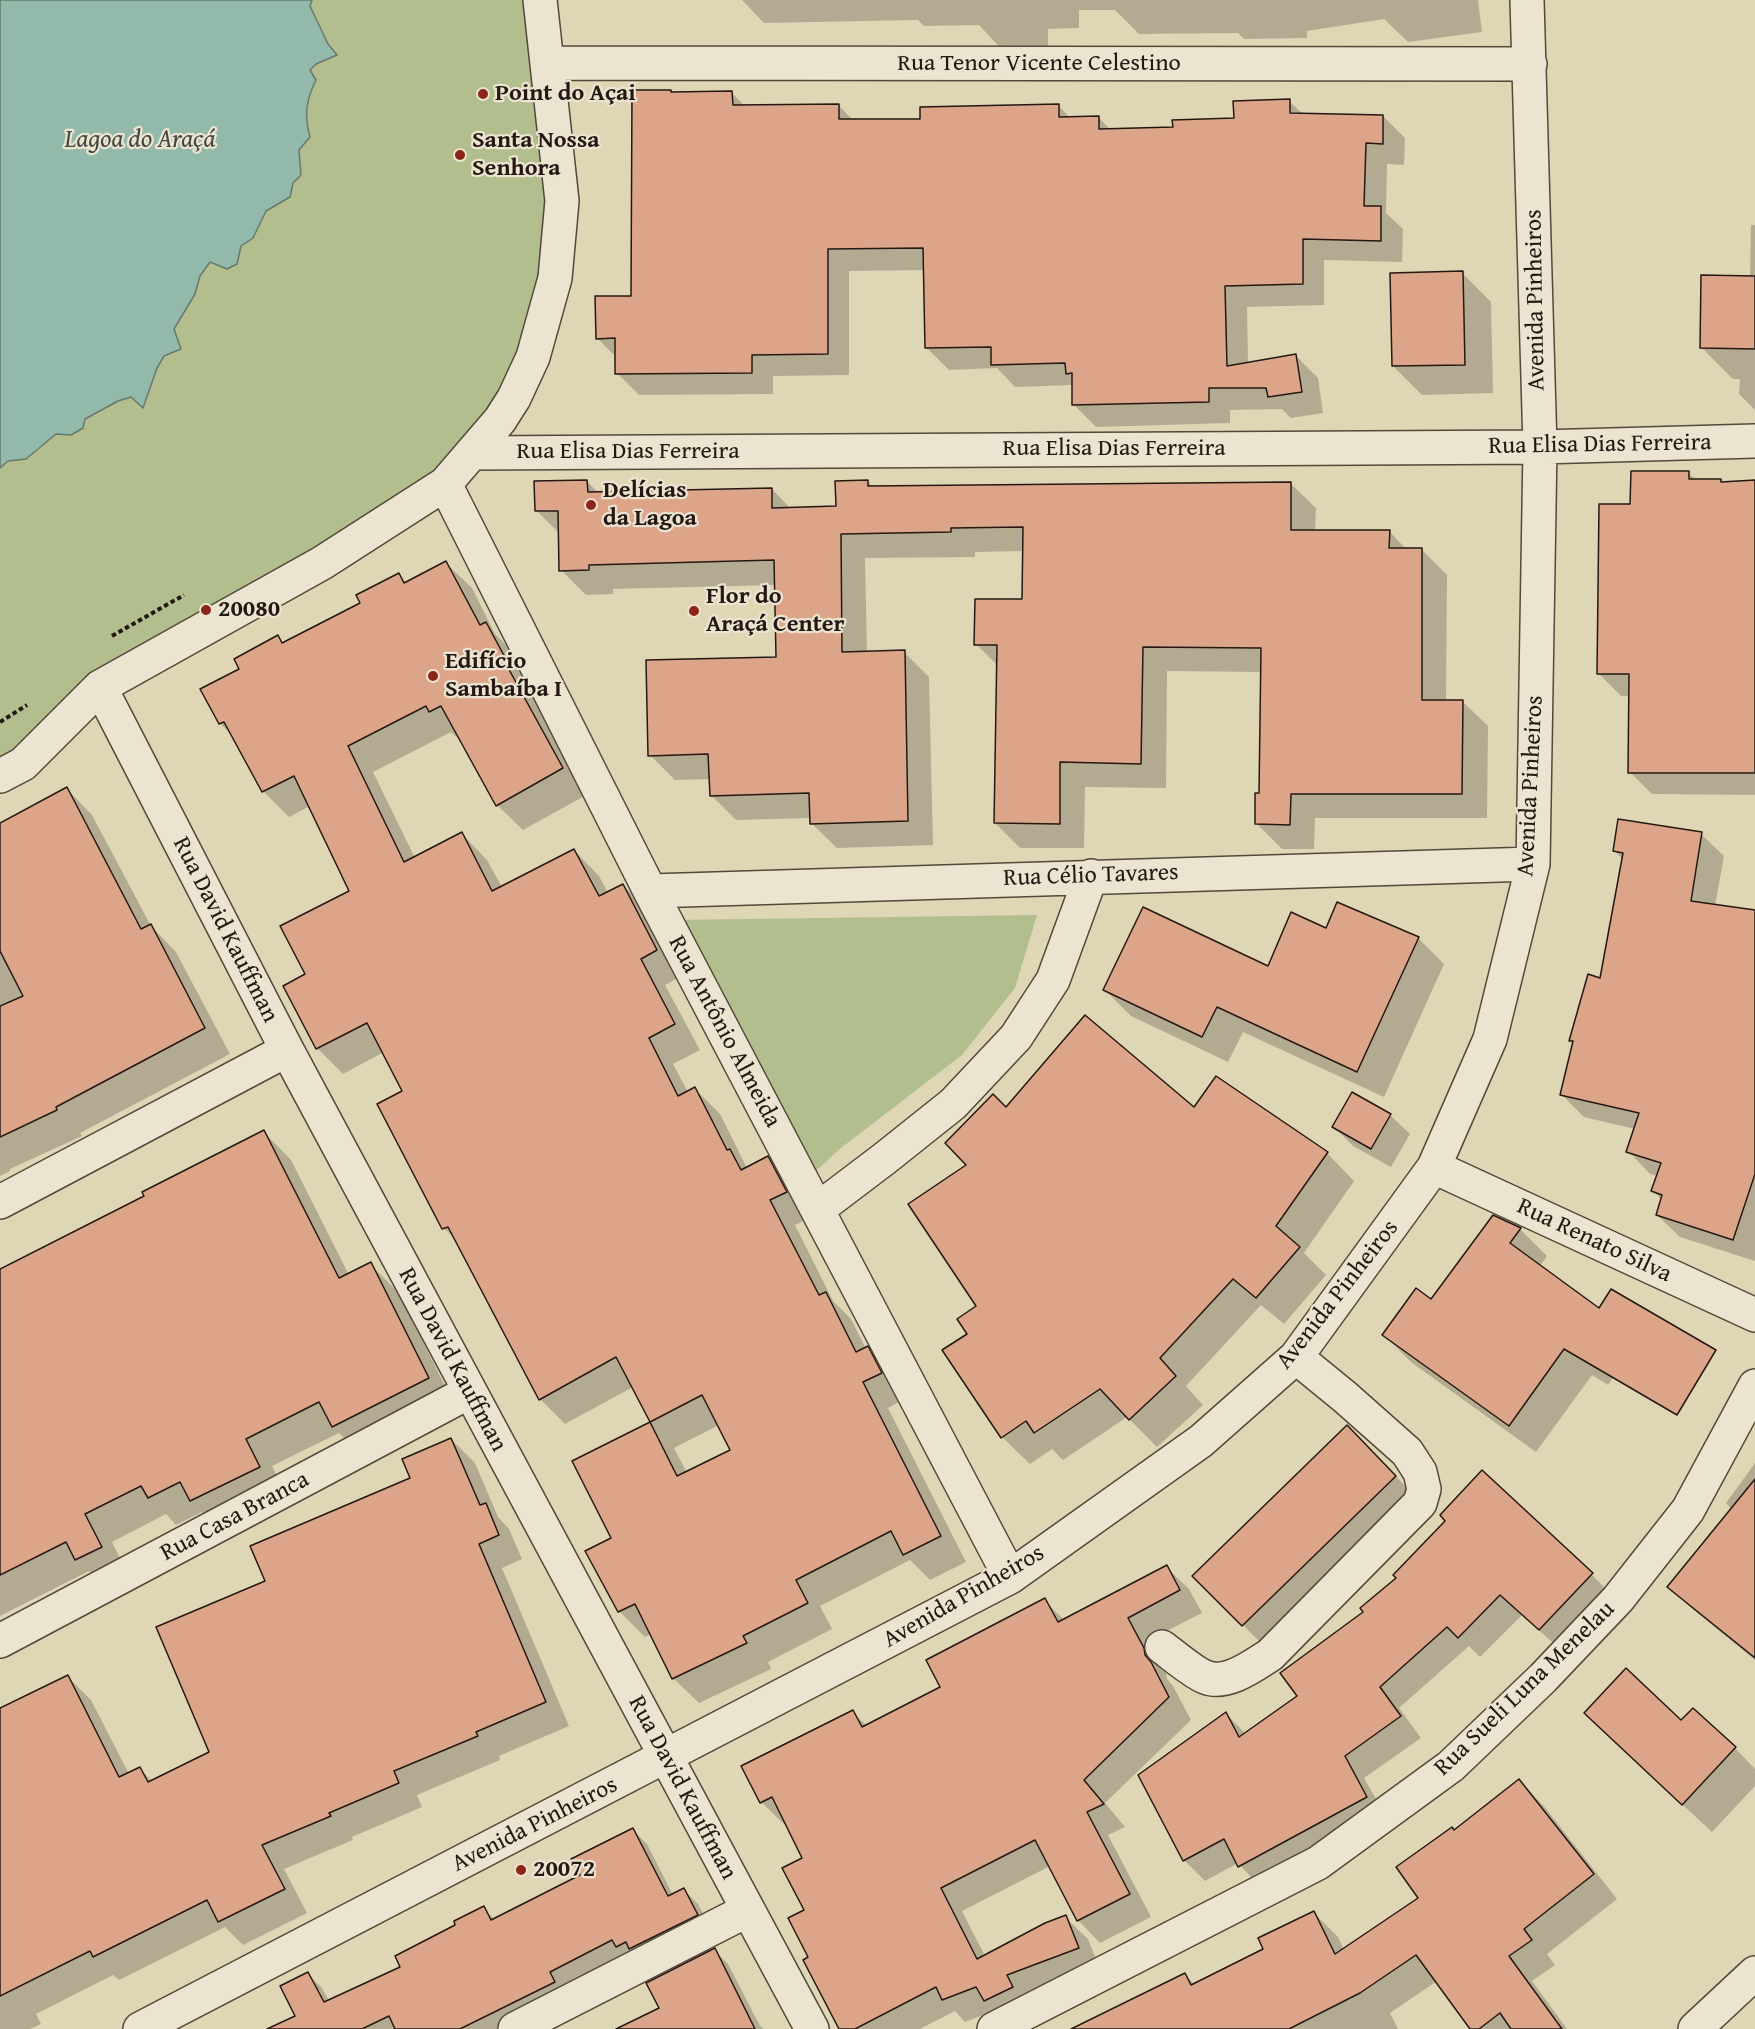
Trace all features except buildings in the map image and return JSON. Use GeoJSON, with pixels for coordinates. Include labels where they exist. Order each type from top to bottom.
{"type":"FeatureCollection","features":[{"type":"Feature","properties":{"kind":"street"},"geometry":{"type":"LineString","coordinates":[[0,776],[23,764],[100,687],[322,563],[445,484],[500,420],[533,357],[555,278],[562,201],[540,0]]}},
{"type":"Feature","properties":{"kind":"street","name":"Avenida Pinheiros"},"geometry":{"type":"LineString","coordinates":[[152,2026],[1010,1577],[1201,1442],[1296,1357],[1434,1167],[1490,1039],[1533,864],[1540,447],[1527,0]]}},
{"type":"Feature","properties":{"kind":"street","name":"Rua Tenor Vicente Celestino"},"geometry":{"type":"LineString","coordinates":[[548,63],[1530,64]]}},
{"type":"Feature","properties":{"kind":"street","name":"Rua Elisa Dias Ferreira"},"geometry":{"type":"LineString","coordinates":[[473,453],[1540,447],[1755,441]]}},
{"type":"Feature","properties":{"kind":"street","name":"Rua Antônio Almeida"},"geometry":{"type":"LineString","coordinates":[[445,484],[650,891],[1010,1577]]}},
{"type":"Feature","properties":{"kind":"street","name":"Rua David Kauffman"},"geometry":{"type":"LineString","coordinates":[[100,687],[287,1050],[812,2029]]}},
{"type":"Feature","properties":{"kind":"street","name":"Rua Célio Tavares"},"geometry":{"type":"LineString","coordinates":[[650,891],[1533,864]]}},
{"type":"Feature","properties":{"kind":"street"},"geometry":{"type":"LineString","coordinates":[[818,1209],[953,1104],[1016,1037],[1053,980],[1091,876]]}},
{"type":"Feature","properties":{"kind":"street"},"geometry":{"type":"LineString","coordinates":[[0,1202],[287,1050]]}},
{"type":"Feature","properties":{"kind":"street","name":"Rua Renato Silva"},"geometry":{"type":"LineString","coordinates":[[1434,1167],[1755,1315]]}},
{"type":"Feature","properties":{"kind":"street"},"geometry":{"type":"LineString","coordinates":[[1162,1647],[1206,1678],[1224,1679],[1246,1669],[1270,1655],[1420,1503],[1424,1489],[1420,1472],[1407,1452],[1296,1357]]}},
{"type":"Feature","properties":{"kind":"street","name":"Rua Sueli Luna Menelau"},"geometry":{"type":"LineString","coordinates":[[994,2029],[1318,1863],[1451,1766],[1543,1678],[1618,1599],[1688,1510],[1755,1386]]}},
{"type":"Feature","properties":{"kind":"street","name":"Rua Casa Branca"},"geometry":{"type":"LineString","coordinates":[[0,1641],[469,1392]]}},
{"type":"Feature","properties":{"kind":"street"},"geometry":{"type":"LineString","coordinates":[[515,2029],[748,1910]]}},
{"type":"Feature","properties":{"kind":"street"},"geometry":{"type":"LineString","coordinates":[[1695,2029],[1755,1973]]}},
{"type":"Feature","properties":{"kind":"shaded area"},"geometry":{"type":"Polygon","coordinates":[[[0,0],[522,0],[547,175],[548,238],[524,354],[461,457],[23,748],[0,760],[0,0]]]}},
{"type":"Feature","properties":{"kind":"shaded area"},"geometry":{"type":"Polygon","coordinates":[[[1037,915],[1015,988],[962,1055],[841,1148],[806,1180],[674,920],[1037,915]]]}},
{"type":"Feature","properties":{"kind":"water","name":"Lagoa do Araçá"},"geometry":{"type":"Polygon","coordinates":[[[0,0],[312,0],[310,6],[328,44],[337,55],[316,64],[310,70],[316,80],[307,108],[310,137],[299,150],[301,175],[293,183],[290,197],[266,211],[253,238],[241,246],[237,264],[227,269],[210,262],[200,276],[195,294],[174,329],[181,349],[164,356],[157,368],[143,408],[131,397],[118,401],[85,419],[83,428],[71,435],[56,434],[26,459],[8,461],[0,468],[0,0]]]}},
{"type":"Feature","properties":{"kind":"place","name":"Point do Açai"},"geometry":{"type":"Point","coordinates":[483,94]}},
{"type":"Feature","properties":{"kind":"place","name":"Santa Nossa Senhora"},"geometry":{"type":"Point","coordinates":[460,155]}},
{"type":"Feature","properties":{"kind":"place","name":"Delícias da Lagoa"},"geometry":{"type":"Point","coordinates":[591,505]}},
{"type":"Feature","properties":{"kind":"place","name":"20080"},"geometry":{"type":"Point","coordinates":[206,610]}},
{"type":"Feature","properties":{"kind":"place","name":"Flor do Araçá Center"},"geometry":{"type":"Point","coordinates":[694,611]}},
{"type":"Feature","properties":{"kind":"place","name":"Edifício Sambaíba I"},"geometry":{"type":"Point","coordinates":[433,676]}},
{"type":"Feature","properties":{"kind":"place","name":"20072"},"geometry":{"type":"Point","coordinates":[521,1870]}}]}
